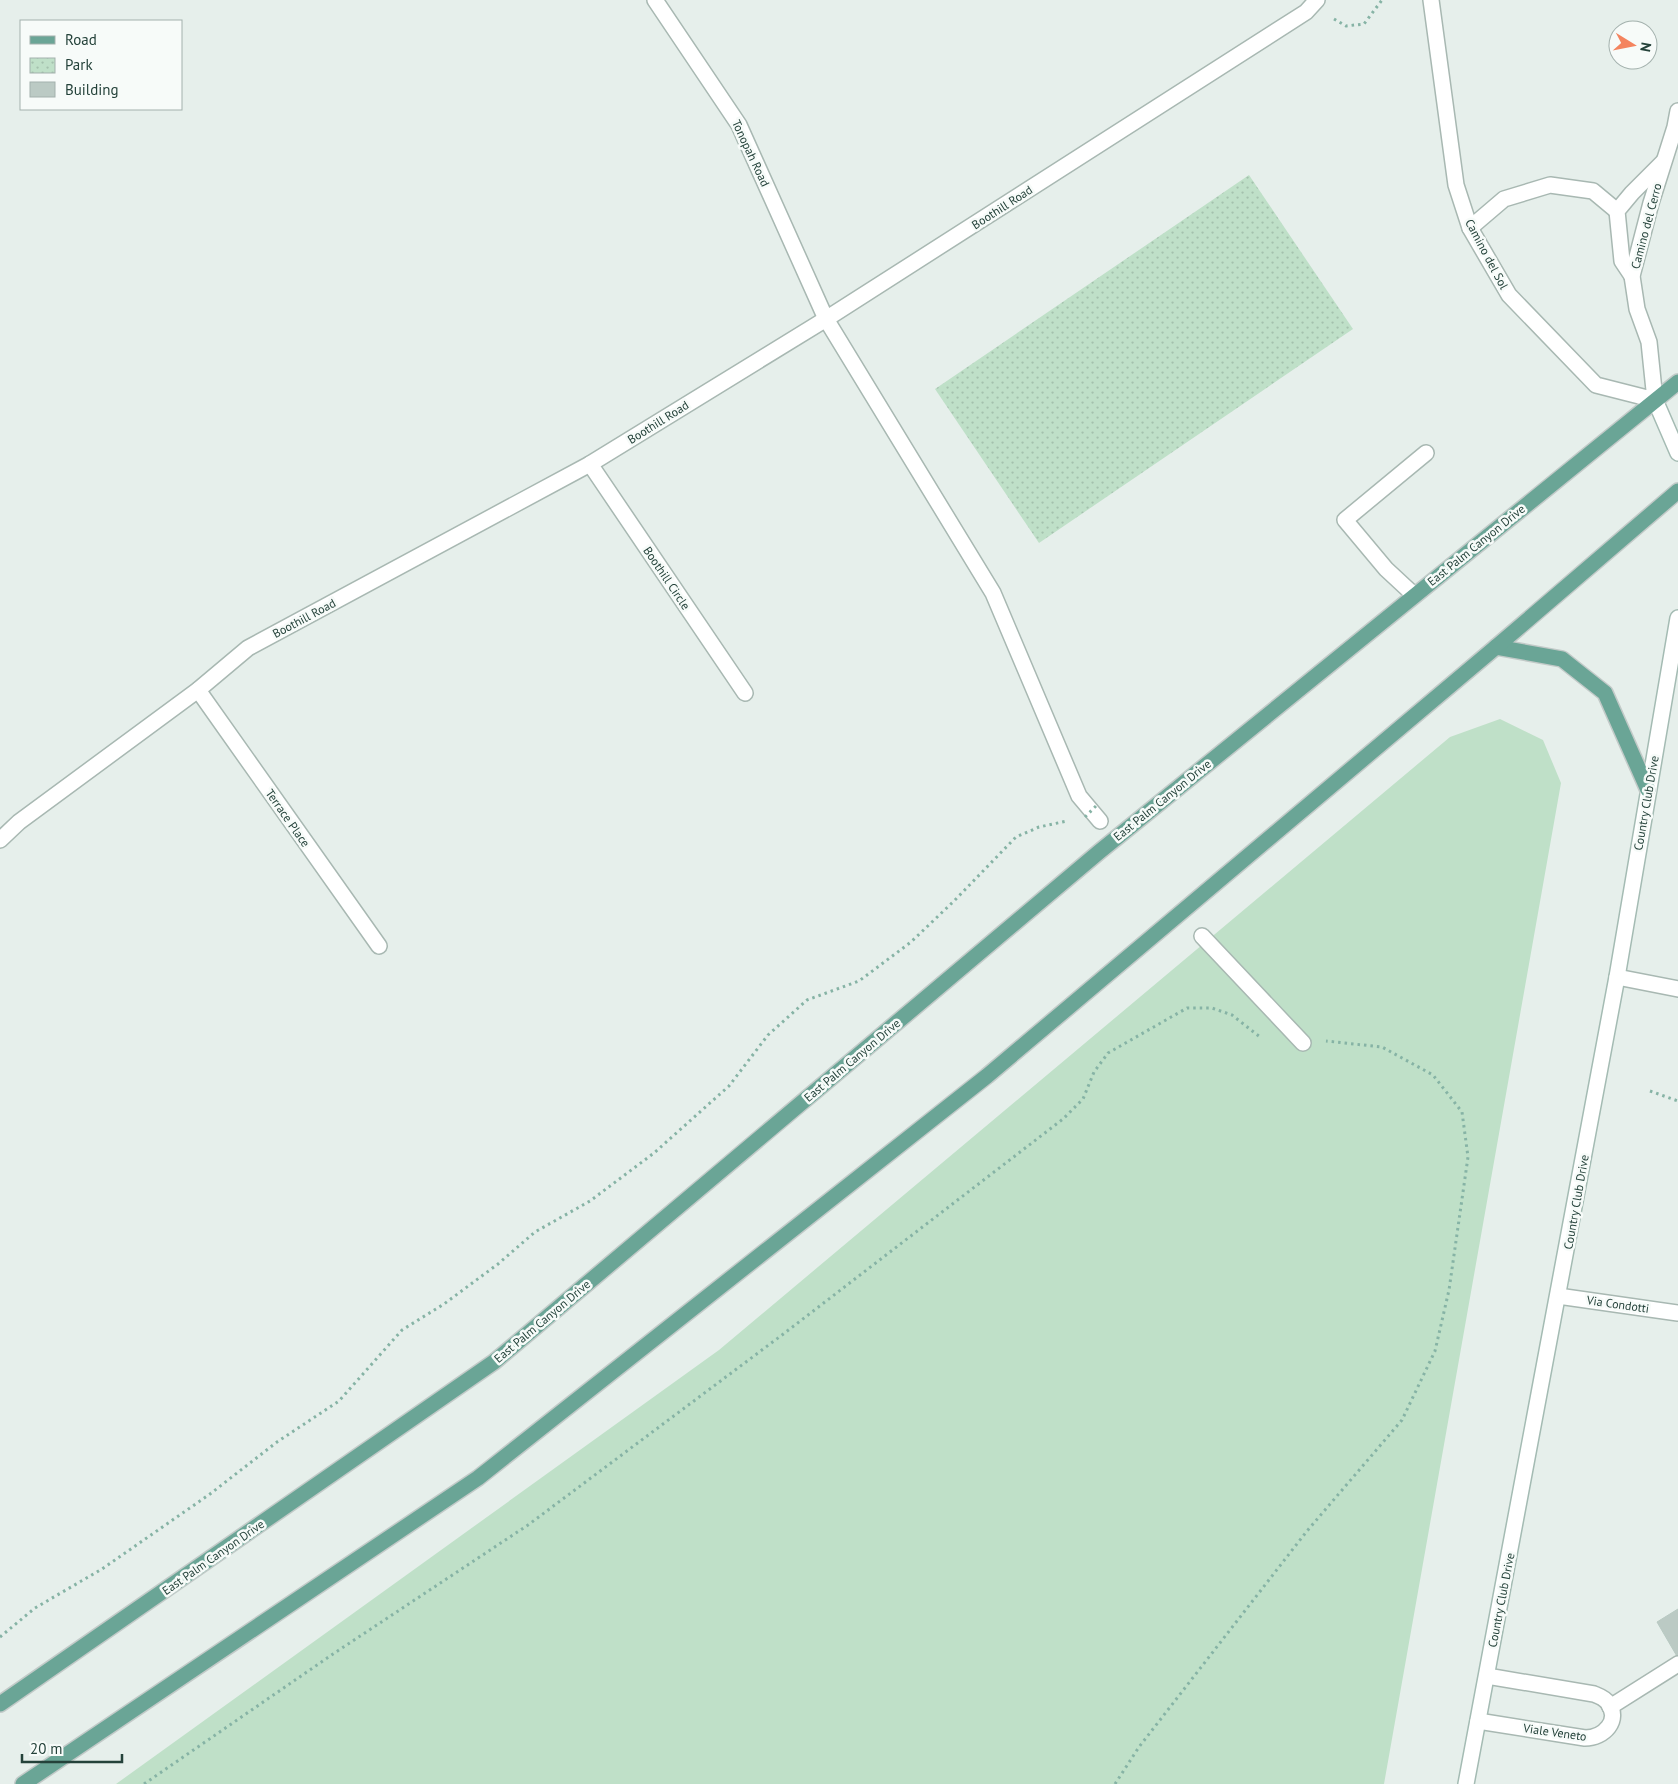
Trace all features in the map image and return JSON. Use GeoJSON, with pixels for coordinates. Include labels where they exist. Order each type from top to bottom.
{"type":"FeatureCollection","features":[{"type":"Feature","properties":{"kind":"main road","name":"East Palm Canyon Drive"},"geometry":{"type":"LineString","coordinates":[[0,1704],[494,1362],[1099,852],[1678,382]]}},
{"type":"Feature","properties":{"kind":"main road"},"geometry":{"type":"LineString","coordinates":[[23,1784],[478,1478],[987,1076],[1678,491]]}},
{"type":"Feature","properties":{"kind":"main road"},"geometry":{"type":"LineString","coordinates":[[1496,647],[1562,659],[1605,693],[1648,790]]}},
{"type":"Feature","properties":{"kind":"street","name":"Tonopah Road"},"geometry":{"type":"LineString","coordinates":[[655,0],[739,125],[826,319],[993,593],[1079,796],[1100,821]]}},
{"type":"Feature","properties":{"kind":"street","name":"Camino del Sol"},"geometry":{"type":"LineString","coordinates":[[1431,0],[1456,185],[1470,228],[1509,295],[1596,384],[1655,400]]}},
{"type":"Feature","properties":{"kind":"street","name":"Boothill Road"},"geometry":{"type":"LineString","coordinates":[[0,840],[19,822],[198,690],[248,648],[590,464],[826,319],[1306,12],[1314,4]]}},
{"type":"Feature","properties":{"kind":"street","name":"Camino del Cerro"},"geometry":{"type":"LineString","coordinates":[[1655,400],[1649,342],[1638,309],[1632,276],[1678,112]]}},
{"type":"Feature","properties":{"kind":"street"},"geometry":{"type":"LineString","coordinates":[[1616,211],[1664,160]]}},
{"type":"Feature","properties":{"kind":"street"},"geometry":{"type":"LineString","coordinates":[[1470,228],[1504,199],[1550,185],[1593,191],[1616,211],[1622,261],[1632,276]]}},
{"type":"Feature","properties":{"kind":"street"},"geometry":{"type":"LineString","coordinates":[[1655,400],[1678,453]]}},
{"type":"Feature","properties":{"kind":"street"},"geometry":{"type":"LineString","coordinates":[[1414,596],[1386,569],[1345,520],[1426,453]]}},
{"type":"Feature","properties":{"kind":"street","name":"Boothill Circle"},"geometry":{"type":"LineString","coordinates":[[590,464],[744,693]]}},
{"type":"Feature","properties":{"kind":"street","name":"Country Club Drive"},"geometry":{"type":"LineString","coordinates":[[1466,1784],[1617,977],[1678,618]]}},
{"type":"Feature","properties":{"kind":"street","name":"Terrace Place"},"geometry":{"type":"LineString","coordinates":[[198,690],[379,946]]}},
{"type":"Feature","properties":{"kind":"street"},"geometry":{"type":"LineString","coordinates":[[1202,936],[1303,1043]]}},
{"type":"Feature","properties":{"kind":"street"},"geometry":{"type":"LineString","coordinates":[[1617,977],[1678,989]]}},
{"type":"Feature","properties":{"kind":"street","name":"Via Condotti"},"geometry":{"type":"LineString","coordinates":[[1558,1296],[1678,1313]]}},
{"type":"Feature","properties":{"kind":"street"},"geometry":{"type":"LineString","coordinates":[[1487,1676],[1594,1694],[1607,1701],[1610,1708],[1678,1664]]}},
{"type":"Feature","properties":{"kind":"street","name":"Viale Veneto"},"geometry":{"type":"LineString","coordinates":[[1478,1721],[1593,1738],[1602,1734],[1607,1729],[1612,1717],[1610,1708]]}},
{"type":"Feature","properties":{"kind":"path"},"geometry":{"type":"LineString","coordinates":[[1314,4],[1346,26],[1364,24],[1382,0]]}},
{"type":"Feature","properties":{"kind":"path"},"geometry":{"type":"LineString","coordinates":[[0,1637],[35,1608],[102,1569],[210,1494],[277,1442],[339,1401],[402,1330],[444,1304],[498,1264],[535,1232],[590,1201],[654,1153],[729,1086],[768,1035],[807,1000],[859,981],[911,942],[1016,837],[1039,827],[1085,817],[1097,805]]}},
{"type":"Feature","properties":{"kind":"path"},"geometry":{"type":"LineString","coordinates":[[144,1784],[333,1654],[528,1525],[782,1335],[1063,1119],[1083,1099],[1094,1072],[1108,1053],[1187,1008],[1212,1008],[1232,1015],[1262,1039]]}},
{"type":"Feature","properties":{"kind":"path"},"geometry":{"type":"LineString","coordinates":[[1115,1784],[1139,1747],[1307,1531],[1402,1420],[1435,1351],[1449,1290],[1468,1157],[1462,1112],[1433,1075],[1382,1047],[1328,1041],[1303,1043]]}},
{"type":"Feature","properties":{"kind":"path"},"geometry":{"type":"LineString","coordinates":[[1650,1091],[1678,1100]]}},
{"type":"Feature","properties":{"kind":"green space"},"geometry":{"type":"Polygon","coordinates":[[[1249,175],[1353,329],[1039,543],[935,389],[1249,175]]]}},
{"type":"Feature","properties":{"kind":"green space"},"geometry":{"type":"Polygon","coordinates":[[[1500,719],[1543,740],[1561,783],[1384,1784],[116,1784],[719,1350],[1450,737],[1500,719]]]}},
{"type":"Feature","properties":{"kind":"building"},"geometry":{"type":"Polygon","coordinates":[[[1678,1609],[1678,1658],[1657,1622],[1678,1609]]]}}]}
